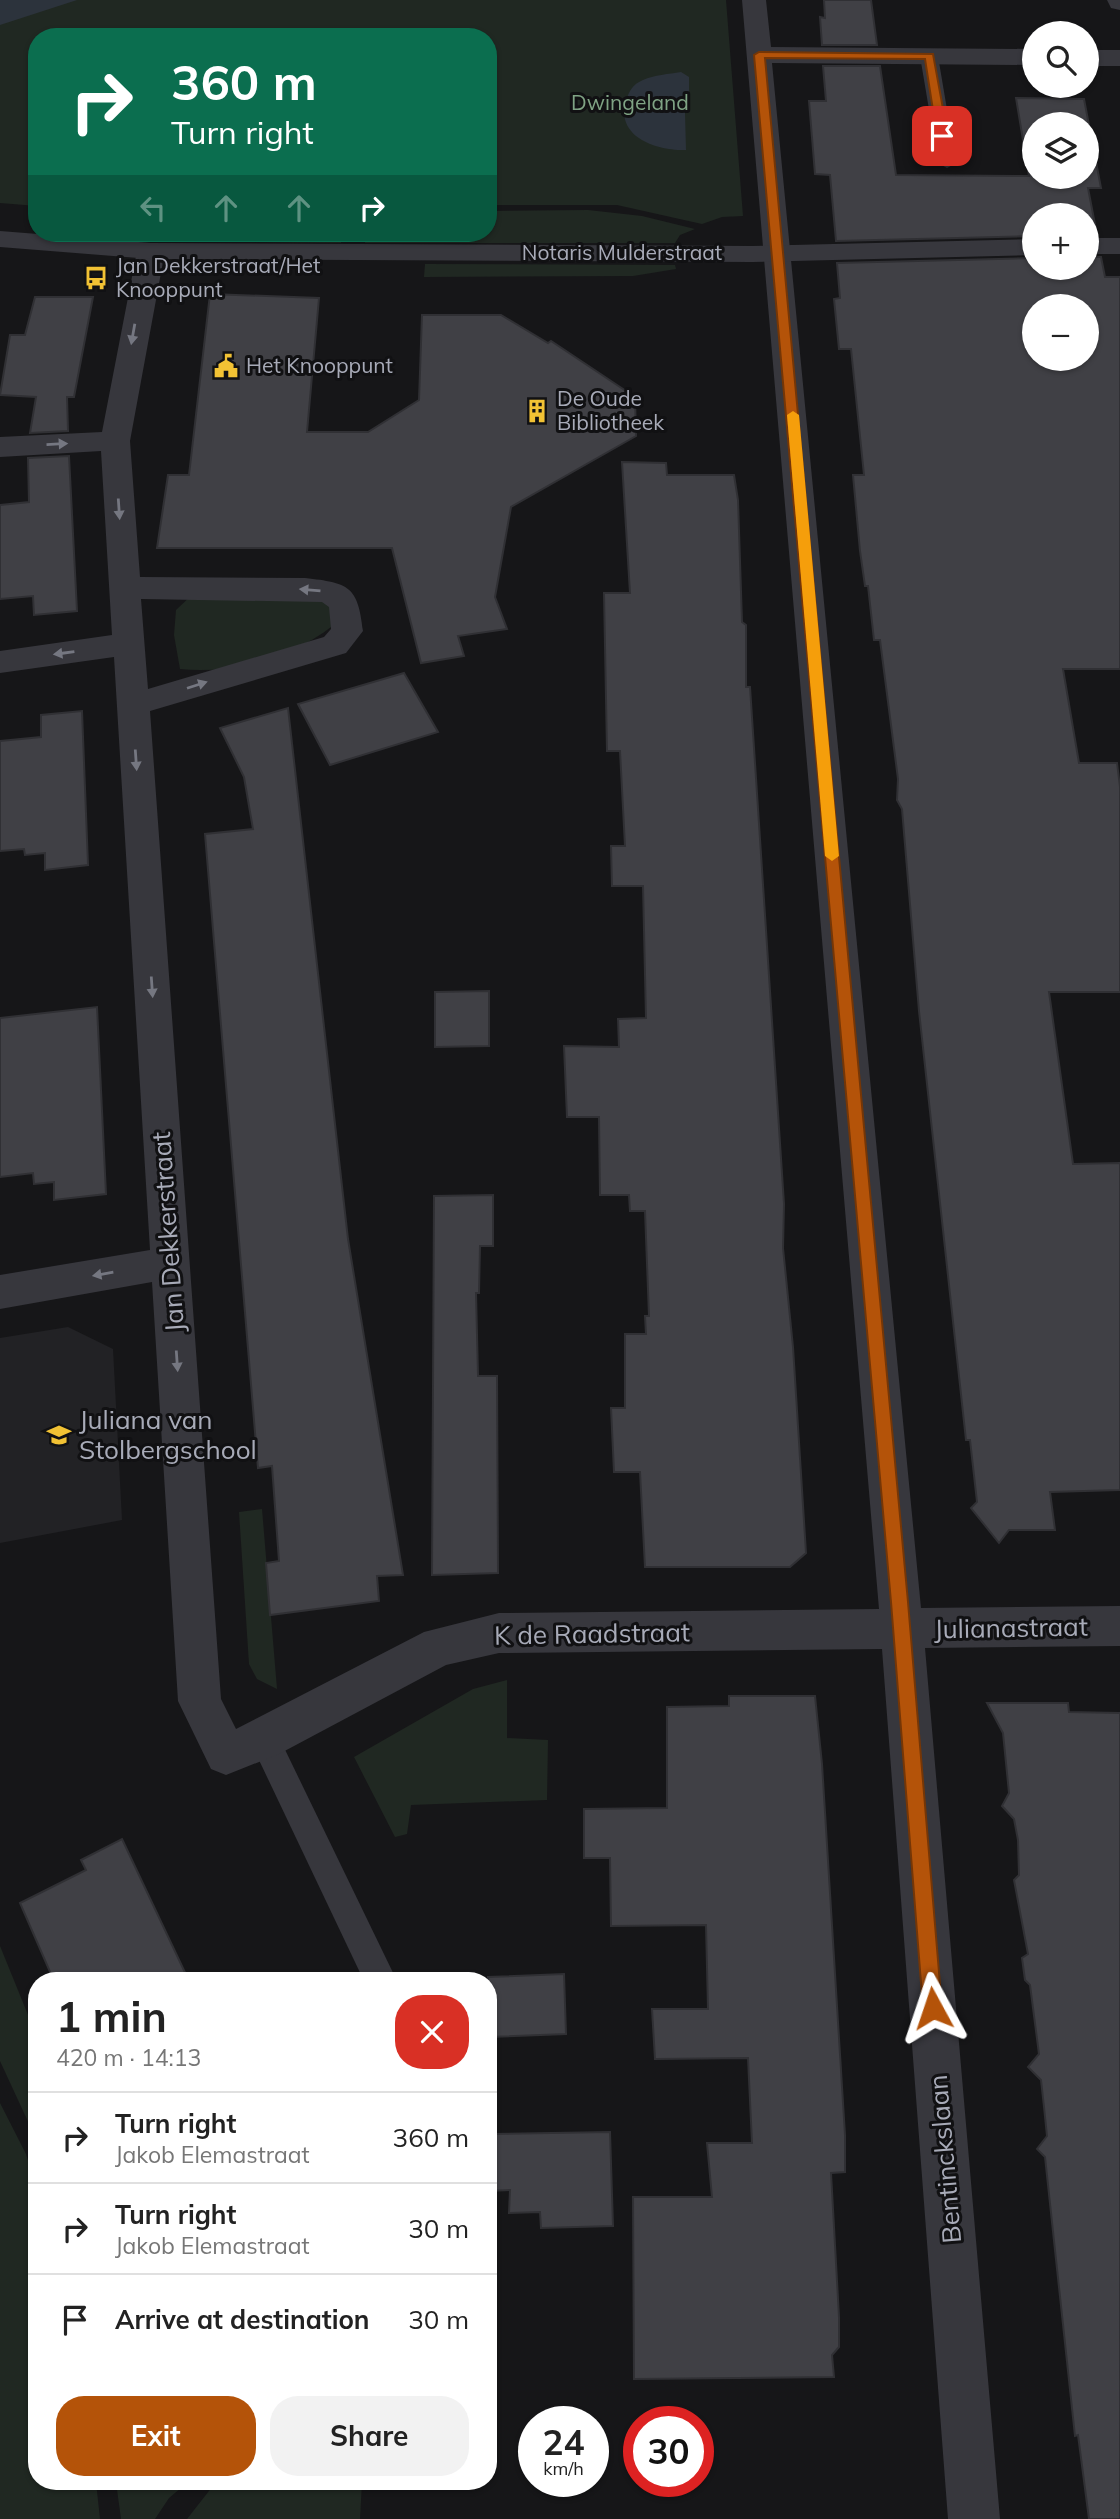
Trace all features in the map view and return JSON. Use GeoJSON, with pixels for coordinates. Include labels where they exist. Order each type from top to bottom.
{"type":"FeatureCollection","features":[{"type":"Feature","properties":{"kind":"street","name":"Bentinckslaan"},"geometry":{"type":"LineString","coordinates":[[754,0],[902,1630],[974,2519]]}},
{"type":"Feature","properties":{"kind":"street"},"geometry":{"type":"LineString","coordinates":[[759,55],[1022,57]]}},
{"type":"Feature","properties":{"kind":"street"},"geometry":{"type":"LineString","coordinates":[[1099,58],[1120,58]]}},
{"type":"Feature","properties":{"kind":"street","name":"Notaris Mulderstraat"},"geometry":{"type":"LineString","coordinates":[[0,239],[28,241]]}},
{"type":"Feature","properties":{"kind":"street","name":"Notaris Mulderstraat"},"geometry":{"type":"LineString","coordinates":[[38,242],[150,251],[779,253],[1022,247]]}},
{"type":"Feature","properties":{"kind":"street"},"geometry":{"type":"LineString","coordinates":[[1099,246],[1120,246]]}},
{"type":"Feature","properties":{"kind":"street","name":"Jan Dekkerstraat"},"geometry":{"type":"LineString","coordinates":[[150,251],[115,441],[200,1701],[226,1754]]}},
{"type":"Feature","properties":{"kind":"street"},"geometry":{"type":"LineString","coordinates":[[0,447],[115,441]]}},
{"type":"Feature","properties":{"kind":"street"},"geometry":{"type":"LineString","coordinates":[[124,588],[305,589],[330,592],[344,603],[347,631],[335,645],[132,705]]}},
{"type":"Feature","properties":{"kind":"street"},"geometry":{"type":"LineString","coordinates":[[0,662],[128,644]]}},
{"type":"Feature","properties":{"kind":"street"},"geometry":{"type":"LineString","coordinates":[[0,1292],[170,1263]]}},
{"type":"Feature","properties":{"kind":"street","name":"Julianastraat"},"geometry":{"type":"LineString","coordinates":[[902,1630],[1120,1626]]}},
{"type":"Feature","properties":{"kind":"street","name":"K de Raadstraat"},"geometry":{"type":"LineString","coordinates":[[226,1754],[264,1739],[439,1646],[499,1633],[902,1630]]}},
{"type":"Feature","properties":{"kind":"lane"},"geometry":{"type":"LineString","coordinates":[[929,56],[947,163]]}},
{"type":"Feature","properties":{"kind":"lane"},"geometry":{"type":"LineString","coordinates":[[264,1739],[377,1972]]}},
{"type":"Feature","properties":{"kind":"shaded area"},"geometry":{"type":"Polygon","coordinates":[[[0,0],[77,0],[0,25],[0,0]]]}},
{"type":"Feature","properties":{"kind":"shaded area"},"geometry":{"type":"Polygon","coordinates":[[[681,72],[689,77],[685,113],[686,150],[675,150],[641,139],[627,124],[624,113],[630,91],[637,84],[647,78],[681,72]]]}},
{"type":"Feature","properties":{"kind":"shaded area","name":"Juliana van Stolbergschool"},"geometry":{"type":"Polygon","coordinates":[[[68,1327],[113,1349],[122,1520],[0,1543],[0,1338],[68,1327]]]}},
{"type":"Feature","properties":{"kind":"green space","name":"Dwingeland"},"geometry":{"type":"Polygon","coordinates":[[[0,0],[726,0],[743,216],[722,217],[702,224],[617,205],[497,205],[497,28],[28,28],[28,205],[0,203],[0,0]]]}},
{"type":"Feature","properties":{"kind":"green space"},"geometry":{"type":"Polygon","coordinates":[[[588,210],[642,216],[695,229],[680,235],[675,243],[365,243],[497,242],[497,211],[588,210]]]}},
{"type":"Feature","properties":{"kind":"green space"},"geometry":{"type":"Polygon","coordinates":[[[256,242],[341,242],[341,243],[256,242]]]}},
{"type":"Feature","properties":{"kind":"green space"},"geometry":{"type":"Polygon","coordinates":[[[425,264],[675,265],[676,269],[633,276],[424,277],[425,264]]]}},
{"type":"Feature","properties":{"kind":"green space"},"geometry":{"type":"Polygon","coordinates":[[[322,591],[343,617],[308,642],[267,660],[245,665],[223,669],[180,669],[174,635],[176,610],[194,593],[322,591]]]}},
{"type":"Feature","properties":{"kind":"green space"},"geometry":{"type":"Polygon","coordinates":[[[262,1509],[277,1689],[257,1679],[249,1664],[239,1512],[262,1509]]]}},
{"type":"Feature","properties":{"kind":"green space"},"geometry":{"type":"Polygon","coordinates":[[[507,1680],[507,1738],[548,1740],[547,1800],[411,1805],[407,1834],[395,1837],[354,1757],[473,1689],[507,1680]]]}},
{"type":"Feature","properties":{"kind":"green space"},"geometry":{"type":"Polygon","coordinates":[[[0,1946],[28,2015],[28,2122],[0,2061],[0,1946]]]}},
{"type":"Feature","properties":{"kind":"green space"},"geometry":{"type":"Polygon","coordinates":[[[0,2103],[28,2160],[28,2490],[97,2490],[100,2519],[0,2519],[0,2103]]]}},
{"type":"Feature","properties":{"kind":"green space"},"geometry":{"type":"Polygon","coordinates":[[[117,2490],[178,2490],[169,2498],[155,2519],[121,2519],[117,2490]]]}},
{"type":"Feature","properties":{"kind":"green space"},"geometry":{"type":"Polygon","coordinates":[[[210,2490],[362,2490],[360,2519],[187,2519],[210,2490]]]}},
{"type":"Feature","properties":{"kind":"building"},"geometry":{"type":"Polygon","coordinates":[[[824,0],[871,0],[877,45],[822,45],[820,17],[825,18],[824,0]]]}},
{"type":"Feature","properties":{"kind":"building"},"geometry":{"type":"Polygon","coordinates":[[[823,66],[880,66],[896,175],[1022,176],[1022,189],[1088,189],[1091,203],[1022,203],[1022,236],[836,241],[830,175],[815,174],[809,101],[826,101],[823,66]]]}},
{"type":"Feature","properties":{"kind":"building"},"geometry":{"type":"Polygon","coordinates":[[[1016,98],[1084,99],[1086,112],[1022,112],[1022,134],[1016,98]]]}},
{"type":"Feature","properties":{"kind":"building"},"geometry":{"type":"Polygon","coordinates":[[[1101,257],[1105,277],[1120,277],[1120,669],[1063,669],[1079,763],[1117,763],[1120,787],[1120,992],[1049,992],[1073,1164],[1120,1163],[1120,1490],[1050,1492],[1055,1530],[1009,1530],[999,1543],[971,1508],[977,1502],[970,1440],[966,1440],[919,1011],[902,809],[897,800],[898,779],[880,640],[874,640],[868,586],[865,586],[860,551],[853,475],[864,475],[851,349],[839,349],[834,299],[840,298],[837,263],[1022,258],[1022,280],[1099,280],[1101,257]]]}},
{"type":"Feature","properties":{"kind":"building"},"geometry":{"type":"Polygon","coordinates":[[[210,294],[319,298],[307,432],[368,432],[419,400],[422,315],[501,315],[548,343],[551,341],[635,397],[636,436],[511,507],[495,597],[507,629],[458,636],[464,656],[421,663],[392,548],[157,548],[168,475],[189,475],[210,294]]]}},
{"type":"Feature","properties":{"kind":"building"},"geometry":{"type":"Polygon","coordinates":[[[35,297],[93,297],[74,397],[67,397],[68,431],[30,433],[36,397],[0,395],[10,335],[25,335],[35,297]]]}},
{"type":"Feature","properties":{"kind":"building"},"geometry":{"type":"Polygon","coordinates":[[[69,456],[77,611],[34,615],[33,596],[0,599],[0,505],[29,502],[28,458],[69,456]]]}},
{"type":"Feature","properties":{"kind":"building"},"geometry":{"type":"Polygon","coordinates":[[[622,462],[666,463],[667,475],[734,475],[738,500],[742,622],[746,625],[746,687],[750,687],[784,1204],[783,1248],[793,1347],[806,1553],[790,1567],[645,1567],[640,1472],[614,1472],[611,1408],[625,1408],[625,1334],[646,1334],[645,1316],[649,1316],[645,1211],[630,1211],[629,1195],[600,1195],[599,1117],[567,1117],[564,1046],[619,1047],[618,1019],[646,1018],[643,886],[612,886],[611,846],[625,846],[620,751],[607,751],[604,593],[630,593],[622,462]]]}},
{"type":"Feature","properties":{"kind":"building"},"geometry":{"type":"Polygon","coordinates":[[[404,673],[438,732],[330,765],[298,704],[404,673]]]}},
{"type":"Feature","properties":{"kind":"building"},"geometry":{"type":"Polygon","coordinates":[[[288,708],[348,1239],[403,1575],[377,1576],[379,1601],[270,1615],[266,1563],[279,1561],[272,1466],[258,1468],[205,834],[253,829],[244,777],[220,728],[288,708]]]}},
{"type":"Feature","properties":{"kind":"building"},"geometry":{"type":"Polygon","coordinates":[[[82,711],[88,865],[45,870],[45,853],[25,855],[24,849],[0,851],[0,741],[41,737],[41,715],[82,711]]]}},
{"type":"Feature","properties":{"kind":"building"},"geometry":{"type":"Polygon","coordinates":[[[489,991],[489,1046],[435,1047],[435,992],[489,991]]]}},
{"type":"Feature","properties":{"kind":"building"},"geometry":{"type":"Polygon","coordinates":[[[97,1007],[106,1194],[54,1200],[54,1182],[34,1184],[33,1173],[0,1177],[0,1018],[97,1007]]]}},
{"type":"Feature","properties":{"kind":"building"},"geometry":{"type":"Polygon","coordinates":[[[493,1195],[493,1246],[480,1246],[479,1293],[476,1293],[478,1376],[497,1376],[498,1573],[432,1575],[434,1196],[493,1195]]]}},
{"type":"Feature","properties":{"kind":"building"},"geometry":{"type":"Polygon","coordinates":[[[729,1696],[815,1696],[822,1764],[845,2135],[845,2172],[831,2173],[839,2347],[832,2355],[834,2377],[634,2379],[633,2197],[712,2197],[707,2143],[752,2143],[748,2058],[655,2059],[652,2009],[708,2009],[706,1925],[611,1926],[610,1858],[584,1858],[584,1809],[667,1808],[667,1707],[729,1706],[729,1696]]]}},
{"type":"Feature","properties":{"kind":"building"},"geometry":{"type":"Polygon","coordinates":[[[987,1703],[1068,1703],[1069,1712],[1120,1713],[1120,2519],[1089,2519],[1078,2435],[1075,2436],[1045,2157],[1037,2149],[1047,2136],[1041,2080],[1028,2067],[1039,2054],[1030,1985],[1025,1980],[1022,1958],[1028,1954],[1014,1880],[1019,1875],[1018,1840],[1014,1819],[1002,1806],[1009,1793],[1003,1733],[987,1703]]]}},
{"type":"Feature","properties":{"kind":"building"},"geometry":{"type":"Polygon","coordinates":[[[122,1839],[185,1972],[50,1972],[20,1903],[86,1870],[81,1860],[122,1839]]]}},
{"type":"Feature","properties":{"kind":"building"},"geometry":{"type":"Polygon","coordinates":[[[564,1974],[566,2034],[497,2037],[497,1977],[564,1974]]]}},
{"type":"Feature","properties":{"kind":"building"},"geometry":{"type":"Polygon","coordinates":[[[610,2132],[613,2226],[541,2228],[540,2212],[509,2213],[510,2190],[497,2191],[497,2134],[610,2132]]]}},
{"type":"Feature","properties":{"kind":"slow traffic"},"geometry":{"type":"LineString","coordinates":[[793,415],[832,856]]}},
{"type":"Feature","properties":{"kind":"place","name":"Jan Dekkerstraat/Het Knooppunt"},"geometry":{"type":"Point","coordinates":[96,278]}},
{"type":"Feature","properties":{"kind":"place","name":"Het Knooppunt"},"geometry":{"type":"Point","coordinates":[226,366]}},
{"type":"Feature","properties":{"kind":"place","name":"De Oude Bibliotheek"},"geometry":{"type":"Point","coordinates":[537,411]}},
{"type":"Feature","properties":{"kind":"place","name":"Juliana van Stolbergschool"},"geometry":{"type":"Point","coordinates":[59,1435]}},
{"type":"Feature","properties":{"kind":"route"},"geometry":{"type":"LineString","coordinates":[[933,2008],[900,1602],[759,55],[929,56],[942,136]]}}]}
